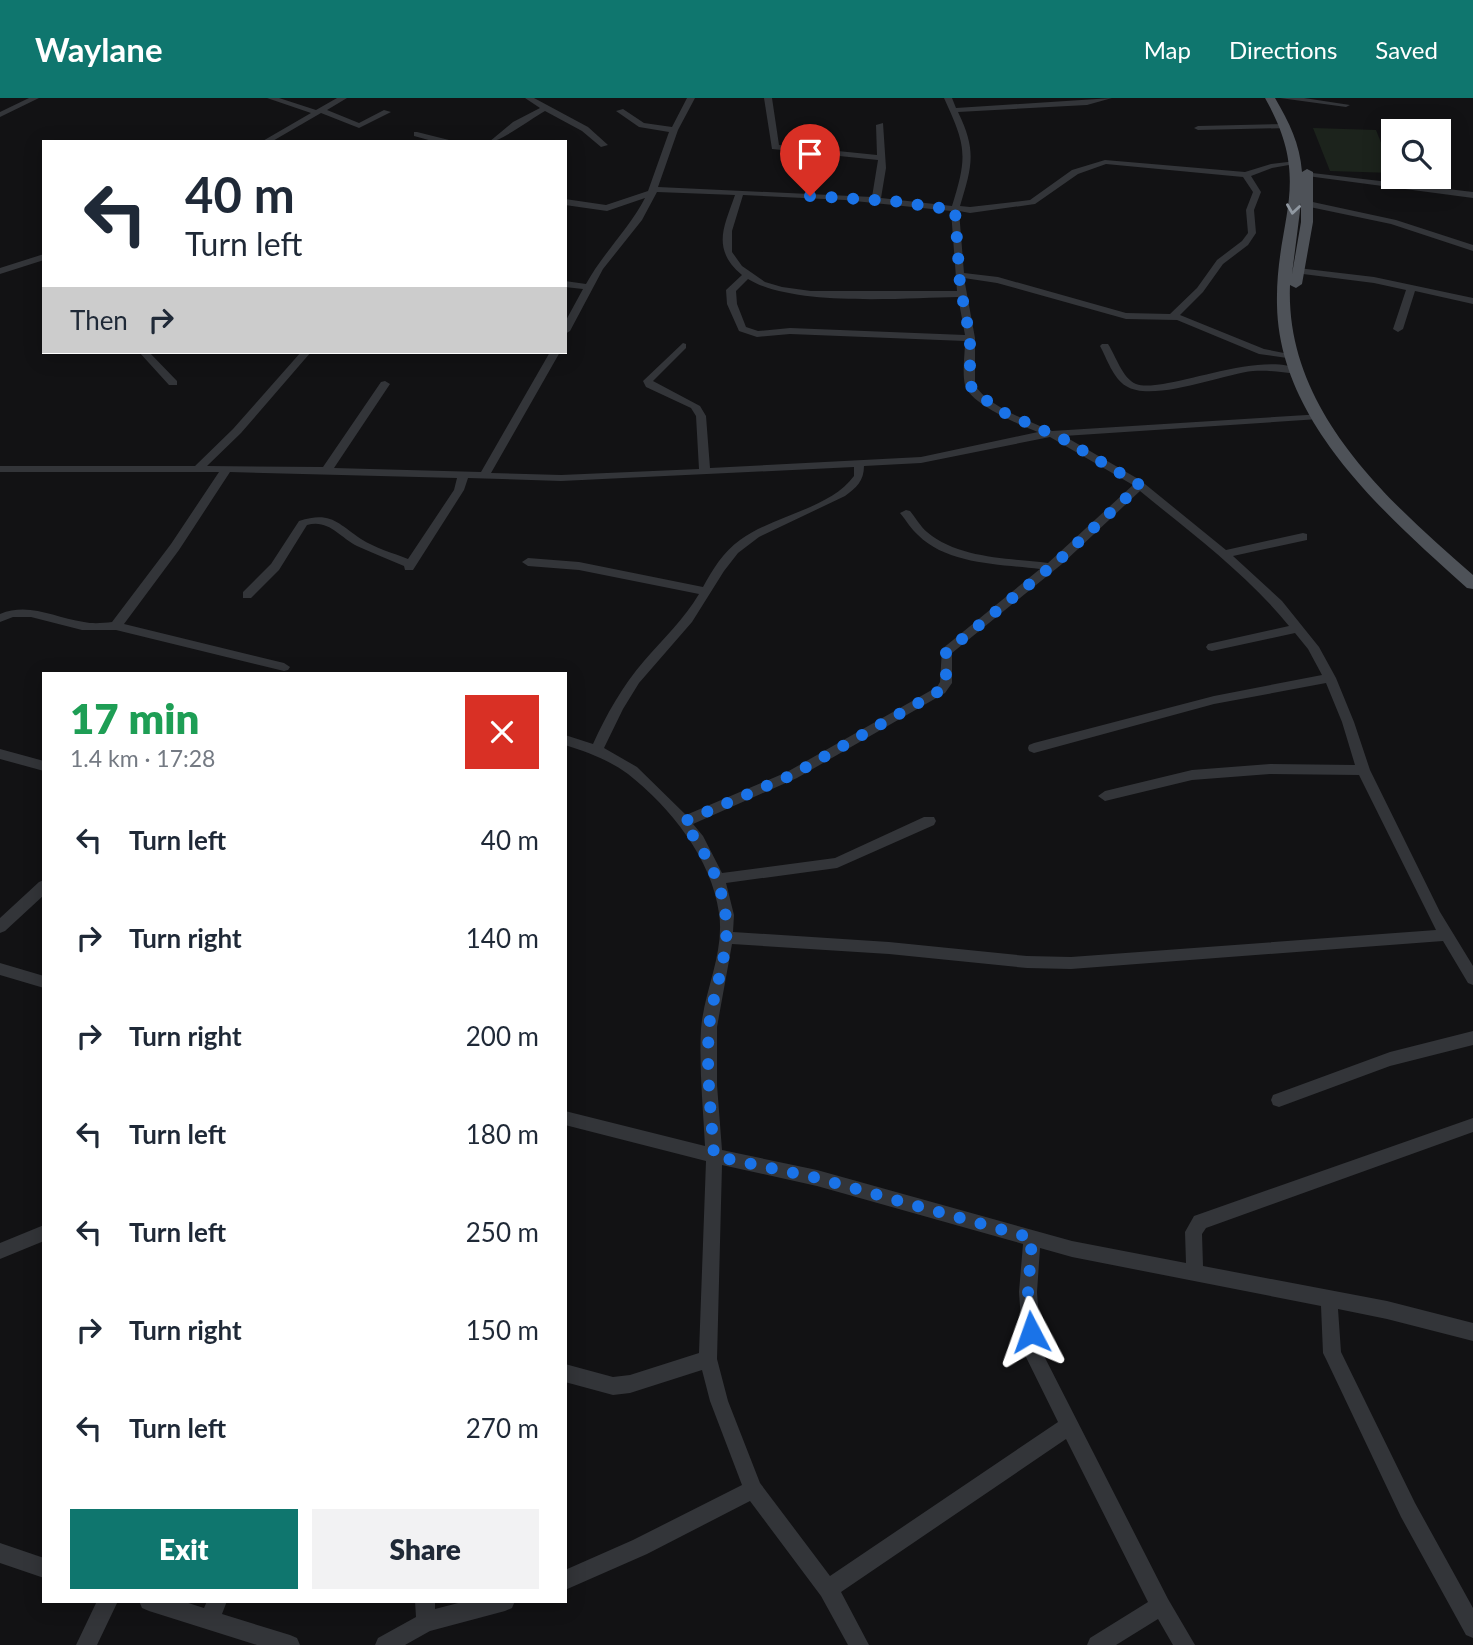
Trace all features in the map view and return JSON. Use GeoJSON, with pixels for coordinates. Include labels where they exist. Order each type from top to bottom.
{"type":"FeatureCollection","features":[{"type":"Feature","properties":{"kind":"main road"},"geometry":{"type":"LineString","coordinates":[[1270,98],[1286,126],[1296,163],[1283,304],[1284,327],[1296,371],[1339,449],[1403,522],[1473,584]]}},
{"type":"Feature","properties":{"kind":"main road"},"geometry":{"type":"LineString","coordinates":[[1282,98],[1298,133],[1307,174],[1308,204],[1294,308],[1298,342],[1328,414],[1378,481],[1418,523],[1473,571]]}},
{"type":"Feature","properties":{"kind":"street"},"geometry":{"type":"LineString","coordinates":[[0,115],[35,98]]}},
{"type":"Feature","properties":{"kind":"street"},"geometry":{"type":"LineString","coordinates":[[271,98],[359,126],[387,112]]}},
{"type":"Feature","properties":{"kind":"street"},"geometry":{"type":"LineString","coordinates":[[268,140],[343,98]]}},
{"type":"Feature","properties":{"kind":"street"},"geometry":{"type":"LineString","coordinates":[[567,325],[599,268],[639,218],[653,191],[674,130],[691,98]]}},
{"type":"Feature","properties":{"kind":"street"},"geometry":{"type":"LineString","coordinates":[[768,98],[775,147],[881,158]]}},
{"type":"Feature","properties":{"kind":"street"},"geometry":{"type":"LineString","coordinates":[[948,98],[955,110],[968,150],[964,180],[955,210],[962,294],[970,338],[970,384],[974,392],[986,402],[1065,440],[1140,485],[1224,554],[1278,604],[1313,647],[1330,678],[1363,770],[1446,935],[1473,979]]}},
{"type":"Feature","properties":{"kind":"street"},"geometry":{"type":"LineString","coordinates":[[955,110],[1108,98]]}},
{"type":"Feature","properties":{"kind":"street"},"geometry":{"type":"LineString","coordinates":[[1282,98],[1346,105]]}},
{"type":"Feature","properties":{"kind":"street"},"geometry":{"type":"LineString","coordinates":[[537,99],[545,108],[585,130],[604,145]]}},
{"type":"Feature","properties":{"kind":"street"},"geometry":{"type":"LineString","coordinates":[[496,140],[516,124],[545,108]]}},
{"type":"Feature","properties":{"kind":"street"},"geometry":{"type":"LineString","coordinates":[[620,111],[642,125],[674,130]]}},
{"type":"Feature","properties":{"kind":"street"},"geometry":{"type":"LineString","coordinates":[[876,200],[881,158],[880,125]]}},
{"type":"Feature","properties":{"kind":"street"},"geometry":{"type":"LineString","coordinates":[[1198,128],[1286,126]]}},
{"type":"Feature","properties":{"kind":"street"},"geometry":{"type":"LineString","coordinates":[[417,134],[439,140]]}},
{"type":"Feature","properties":{"kind":"street"},"geometry":{"type":"LineString","coordinates":[[567,202],[607,208],[653,191],[876,200],[955,210],[1032,202],[1075,172],[1105,162],[1246,175],[1271,166],[1296,163]]}},
{"type":"Feature","properties":{"kind":"street"},"geometry":{"type":"LineString","coordinates":[[1307,174],[1473,194]]}},
{"type":"Feature","properties":{"kind":"street"},"geometry":{"type":"LineString","coordinates":[[1173,316],[1200,290],[1220,262],[1243,246],[1252,233],[1250,210],[1257,192],[1246,175]]}},
{"type":"Feature","properties":{"kind":"street"},"geometry":{"type":"LineString","coordinates":[[738,194],[726,243],[731,259],[768,286],[794,292],[857,295],[962,294]]}},
{"type":"Feature","properties":{"kind":"street"},"geometry":{"type":"LineString","coordinates":[[1308,204],[1393,222],[1473,248]]}},
{"type":"Feature","properties":{"kind":"street"},"geometry":{"type":"LineString","coordinates":[[0,271],[42,258]]}},
{"type":"Feature","properties":{"kind":"street"},"geometry":{"type":"LineString","coordinates":[[1298,271],[1374,280],[1473,301]]}},
{"type":"Feature","properties":{"kind":"street"},"geometry":{"type":"LineString","coordinates":[[748,274],[731,290],[732,303],[743,329],[750,333],[790,331],[970,338]]}},
{"type":"Feature","properties":{"kind":"street"},"geometry":{"type":"LineString","coordinates":[[960,275],[998,281],[1126,316],[1173,316],[1220,332],[1262,352],[1291,357]]}},
{"type":"Feature","properties":{"kind":"street"},"geometry":{"type":"LineString","coordinates":[[567,285],[590,287]]}},
{"type":"Feature","properties":{"kind":"street"},"geometry":{"type":"LineString","coordinates":[[1398,328],[1411,288]]}},
{"type":"Feature","properties":{"kind":"street"},"geometry":{"type":"LineString","coordinates":[[683,346],[648,381],[650,385],[695,406],[701,416],[705,472]]}},
{"type":"Feature","properties":{"kind":"street"},"geometry":{"type":"LineString","coordinates":[[1105,346],[1118,370],[1130,385],[1137,387],[1163,386],[1272,366],[1296,371]]}},
{"type":"Feature","properties":{"kind":"street"},"geometry":{"type":"LineString","coordinates":[[146,354],[173,383]]}},
{"type":"Feature","properties":{"kind":"street"},"geometry":{"type":"LineString","coordinates":[[199,468],[237,431],[304,354]]}},
{"type":"Feature","properties":{"kind":"street"},"geometry":{"type":"LineString","coordinates":[[484,476],[506,432],[531,396],[554,354]]}},
{"type":"Feature","properties":{"kind":"street"},"geometry":{"type":"LineString","coordinates":[[326,471],[385,384]]}},
{"type":"Feature","properties":{"kind":"street"},"geometry":{"type":"LineString","coordinates":[[0,469],[227,468],[561,478],[859,466],[933,458],[1048,434],[1319,416]]}},
{"type":"Feature","properties":{"kind":"street"},"geometry":{"type":"LineString","coordinates":[[597,750],[624,696],[663,645],[689,619],[728,555],[745,541],[852,486],[859,476],[859,466]]}},
{"type":"Feature","properties":{"kind":"street"},"geometry":{"type":"LineString","coordinates":[[116,626],[175,547],[227,468]]}},
{"type":"Feature","properties":{"kind":"street"},"geometry":{"type":"LineString","coordinates":[[247,595],[275,567],[303,523],[313,520],[336,524],[358,542],[410,566],[459,490],[463,476]]}},
{"type":"Feature","properties":{"kind":"street"},"geometry":{"type":"LineString","coordinates":[[683,822],[792,775],[941,690],[946,683],[946,652],[1050,567],[1140,485]]}},
{"type":"Feature","properties":{"kind":"street"},"geometry":{"type":"LineString","coordinates":[[906,513],[923,534],[942,546],[975,555],[1050,567]]}},
{"type":"Feature","properties":{"kind":"street"},"geometry":{"type":"LineString","coordinates":[[1224,554],[1303,537]]}},
{"type":"Feature","properties":{"kind":"street"},"geometry":{"type":"LineString","coordinates":[[528,562],[579,566],[704,591]]}},
{"type":"Feature","properties":{"kind":"street"},"geometry":{"type":"LineString","coordinates":[[0,618],[10,613],[27,611],[79,626],[116,626],[279,670]]}},
{"type":"Feature","properties":{"kind":"street"},"geometry":{"type":"LineString","coordinates":[[1212,647],[1297,628]]}},
{"type":"Feature","properties":{"kind":"street"},"geometry":{"type":"LineString","coordinates":[[1034,748],[1204,703],[1330,678]]}},
{"type":"Feature","properties":{"kind":"street"},"geometry":{"type":"LineString","coordinates":[[567,741],[597,750],[632,770],[698,840],[718,879],[727,915],[726,938],[709,1027],[709,1085],[714,1156],[708,1359],[719,1401],[753,1489],[828,1589],[859,1645]]}},
{"type":"Feature","properties":{"kind":"street"},"geometry":{"type":"LineString","coordinates":[[0,754],[42,765]]}},
{"type":"Feature","properties":{"kind":"street"},"geometry":{"type":"LineString","coordinates":[[1105,796],[1192,775],[1270,769],[1363,770]]}},
{"type":"Feature","properties":{"kind":"street"},"geometry":{"type":"LineString","coordinates":[[718,879],[837,863],[929,821]]}},
{"type":"Feature","properties":{"kind":"street"},"geometry":{"type":"LineString","coordinates":[[0,927],[42,888]]}},
{"type":"Feature","properties":{"kind":"street"},"geometry":{"type":"LineString","coordinates":[[726,938],[889,948],[1071,964],[1446,935]]}},
{"type":"Feature","properties":{"kind":"street"},"geometry":{"type":"LineString","coordinates":[[0,969],[42,981]]}},
{"type":"Feature","properties":{"kind":"street"},"geometry":{"type":"LineString","coordinates":[[1279,1100],[1390,1059],[1473,1038]]}},
{"type":"Feature","properties":{"kind":"street"},"geometry":{"type":"LineString","coordinates":[[567,1119],[714,1156],[817,1178],[1072,1249],[1329,1299],[1473,1332]]}},
{"type":"Feature","properties":{"kind":"street"},"geometry":{"type":"LineString","coordinates":[[1195,1273],[1193,1232],[1200,1222],[1473,1125]]}},
{"type":"Feature","properties":{"kind":"street"},"geometry":{"type":"LineString","coordinates":[[0,1251],[42,1234]]}},
{"type":"Feature","properties":{"kind":"street"},"geometry":{"type":"LineString","coordinates":[[1032,1238],[1028,1293],[1032,1351],[1161,1606],[1185,1645]]}},
{"type":"Feature","properties":{"kind":"street"},"geometry":{"type":"LineString","coordinates":[[1329,1299],[1332,1353],[1408,1510],[1473,1628]]}},
{"type":"Feature","properties":{"kind":"street"},"geometry":{"type":"LineString","coordinates":[[567,1374],[613,1386],[630,1384],[708,1359]]}},
{"type":"Feature","properties":{"kind":"street"},"geometry":{"type":"LineString","coordinates":[[828,1589],[1069,1426]]}},
{"type":"Feature","properties":{"kind":"street"},"geometry":{"type":"LineString","coordinates":[[567,1579],[640,1547],[753,1489]]}},
{"type":"Feature","properties":{"kind":"street"},"geometry":{"type":"LineString","coordinates":[[0,1553],[42,1567]]}},
{"type":"Feature","properties":{"kind":"street"},"geometry":{"type":"LineString","coordinates":[[86,1645],[107,1603]]}},
{"type":"Feature","properties":{"kind":"street"},"geometry":{"type":"LineString","coordinates":[[162,1603],[213,1611],[290,1645]]}},
{"type":"Feature","properties":{"kind":"street"},"geometry":{"type":"LineString","coordinates":[[425,1603],[426,1622]]}},
{"type":"Feature","properties":{"kind":"street"},"geometry":{"type":"LineString","coordinates":[[385,1645],[426,1622],[497,1603]]}},
{"type":"Feature","properties":{"kind":"street"},"geometry":{"type":"LineString","coordinates":[[1097,1645],[1161,1606]]}},
{"type":"Feature","properties":{"kind":"shaded area"},"geometry":{"type":"Polygon","coordinates":[[[1313,128],[1376,130],[1381,143],[1381,173],[1330,171],[1313,128]]]}},
{"type":"Feature","properties":{"kind":"route"},"geometry":{"type":"LineString","coordinates":[[810,196],[892,201],[955,210],[960,285],[970,338],[970,384],[974,392],[1005,413],[1065,440],[1140,485],[1090,528],[1058,561],[946,652],[946,683],[941,690],[792,775],[683,822],[698,840],[718,879],[727,915],[724,956],[709,1027],[709,1085],[714,1156],[817,1178],[1032,1238],[1028,1293],[1031,1332]]}}]}
